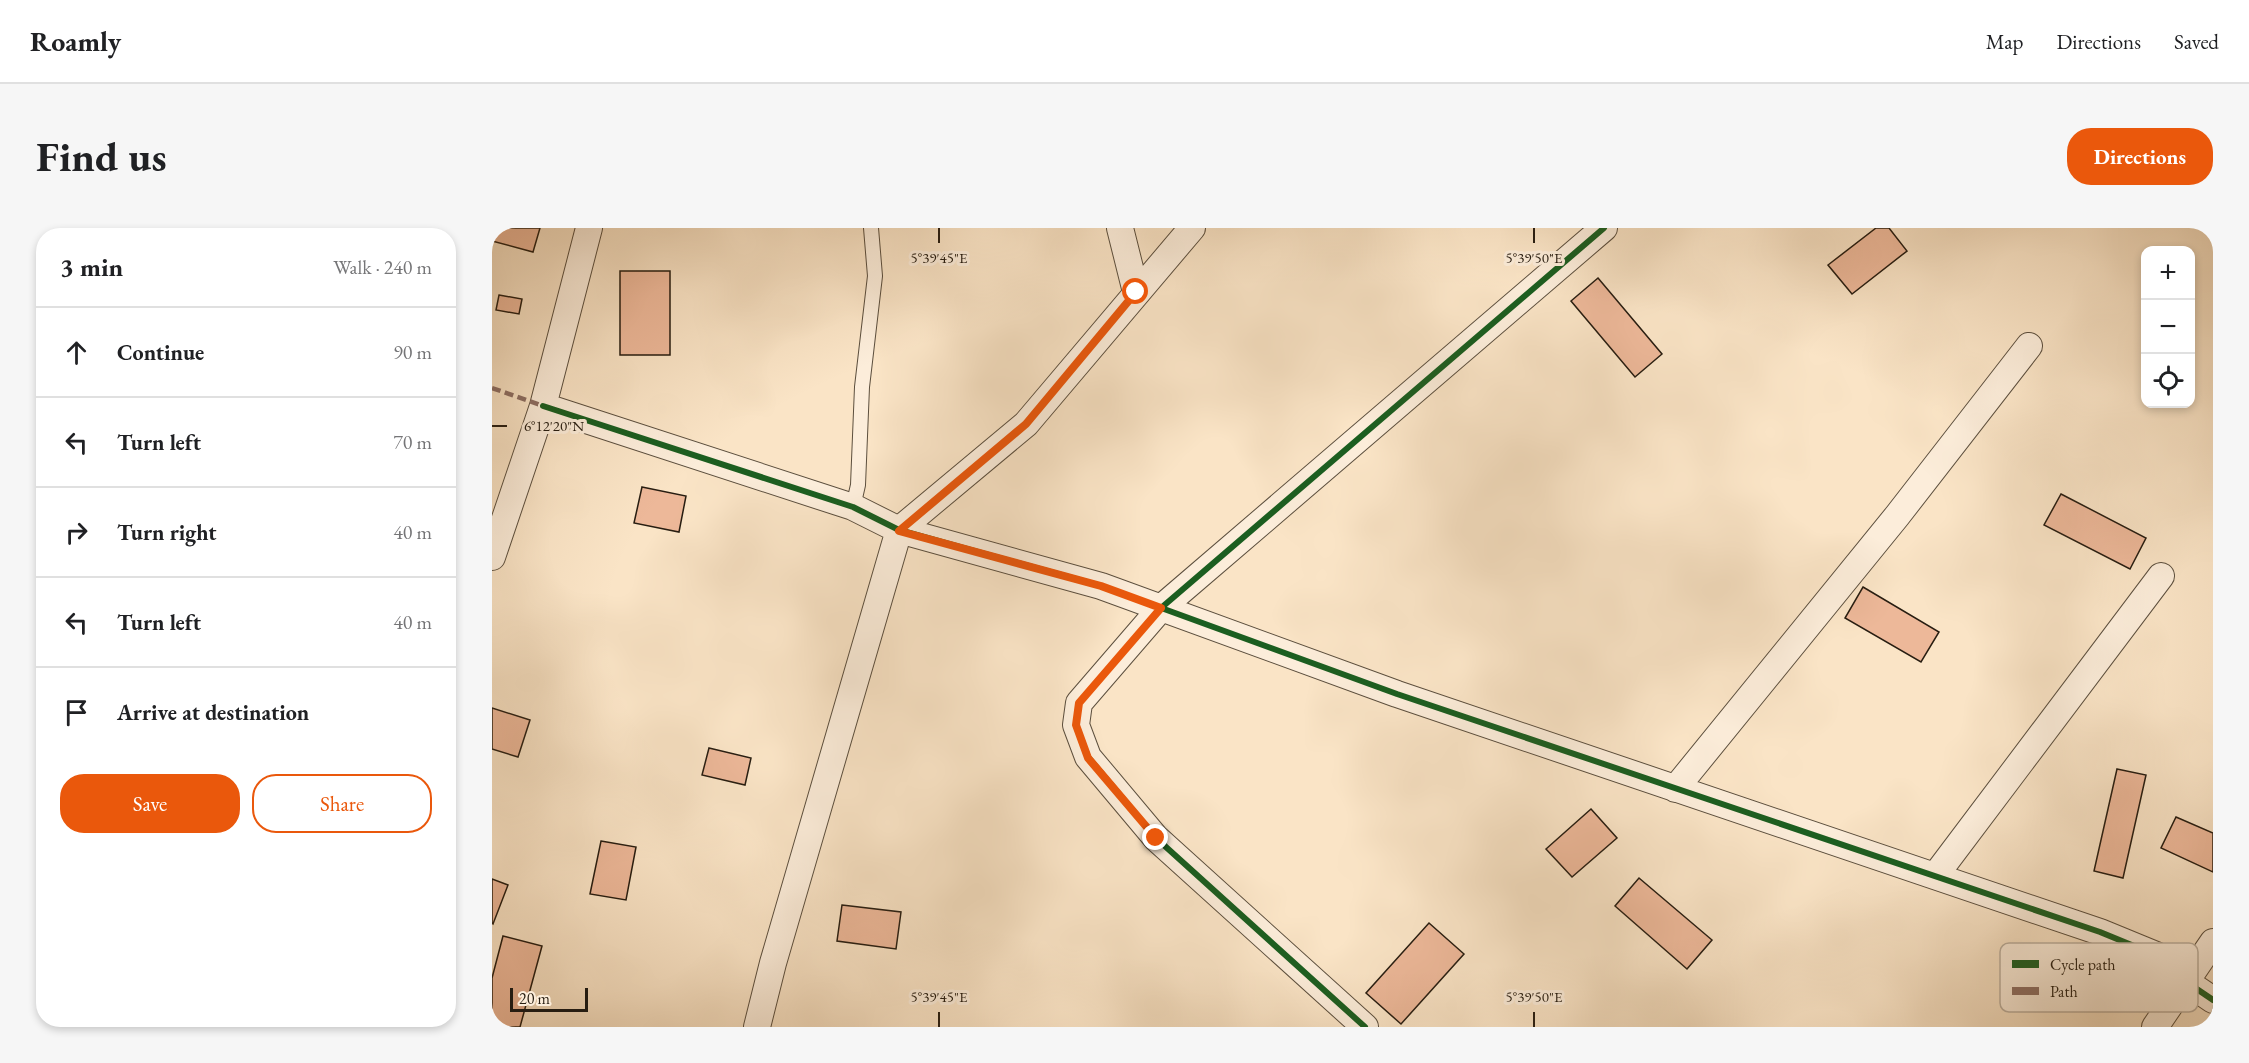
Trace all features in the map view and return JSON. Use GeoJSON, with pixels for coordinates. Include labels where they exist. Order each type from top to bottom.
{"type":"FeatureCollection","features":[{"type":"Feature","properties":{"kind":"street"},"geometry":{"type":"LineString","coordinates":[[492,556],[543,406],[590,228]]}},
{"type":"Feature","properties":{"kind":"street"},"geometry":{"type":"LineString","coordinates":[[1120,228],[1136,292]]}},
{"type":"Feature","properties":{"kind":"street"},"geometry":{"type":"LineString","coordinates":[[757,1027],[773,963],[899,531],[1026,424],[1192,228]]}},
{"type":"Feature","properties":{"kind":"street"},"geometry":{"type":"LineString","coordinates":[[1365,1027],[1156,838],[1088,758],[1076,725],[1079,703],[1161,608],[1604,228]]}},
{"type":"Feature","properties":{"kind":"street"},"geometry":{"type":"LineString","coordinates":[[1675,789],[1897,516],[2029,346]]}},
{"type":"Feature","properties":{"kind":"street"},"geometry":{"type":"LineString","coordinates":[[543,406],[853,507],[899,531],[1101,586],[1397,694],[2100,932],[2127,943]]}},
{"type":"Feature","properties":{"kind":"street"},"geometry":{"type":"LineString","coordinates":[[1935,876],[2161,576]]}},
{"type":"Feature","properties":{"kind":"street"},"geometry":{"type":"LineString","coordinates":[[2198,963],[2213,942]]}},
{"type":"Feature","properties":{"kind":"street"},"geometry":{"type":"LineString","coordinates":[[2198,990],[2213,1000]]}},
{"type":"Feature","properties":{"kind":"street"},"geometry":{"type":"LineString","coordinates":[[2155,1027],[2165,1012]]}},
{"type":"Feature","properties":{"kind":"lane"},"geometry":{"type":"LineString","coordinates":[[853,507],[858,485],[862,387],[875,276],[871,228]]}},
{"type":"Feature","properties":{"kind":"building"},"geometry":{"type":"Polygon","coordinates":[[[492,228],[540,228],[533,252],[492,241],[492,228]]]}},
{"type":"Feature","properties":{"kind":"building"},"geometry":{"type":"Polygon","coordinates":[[[1876,228],[1889,228],[1907,251],[1852,294],[1828,265],[1876,228]]]}},
{"type":"Feature","properties":{"kind":"building"},"geometry":{"type":"Polygon","coordinates":[[[620,271],[670,271],[670,355],[620,355],[620,271]]]}},
{"type":"Feature","properties":{"kind":"building"},"geometry":{"type":"Polygon","coordinates":[[[1598,278],[1662,354],[1635,377],[1571,301],[1598,278]]]}},
{"type":"Feature","properties":{"kind":"building"},"geometry":{"type":"Polygon","coordinates":[[[499,295],[522,299],[519,314],[496,310],[499,295]]]}},
{"type":"Feature","properties":{"kind":"building"},"geometry":{"type":"Polygon","coordinates":[[[642,487],[686,496],[679,532],[634,523],[642,487]]]}},
{"type":"Feature","properties":{"kind":"building"},"geometry":{"type":"Polygon","coordinates":[[[2061,494],[2146,538],[2130,569],[2044,525],[2061,494]]]}},
{"type":"Feature","properties":{"kind":"building"},"geometry":{"type":"Polygon","coordinates":[[[1863,587],[1939,632],[1921,662],[1845,618],[1863,587]]]}},
{"type":"Feature","properties":{"kind":"building"},"geometry":{"type":"Polygon","coordinates":[[[492,708],[530,720],[518,757],[492,749],[492,708]]]}},
{"type":"Feature","properties":{"kind":"building"},"geometry":{"type":"Polygon","coordinates":[[[709,748],[751,758],[745,785],[702,775],[709,748]]]}},
{"type":"Feature","properties":{"kind":"building"},"geometry":{"type":"Polygon","coordinates":[[[2117,769],[2146,775],[2123,878],[2094,871],[2117,769]]]}},
{"type":"Feature","properties":{"kind":"building"},"geometry":{"type":"Polygon","coordinates":[[[1591,809],[1617,838],[1572,877],[1546,849],[1591,809]]]}},
{"type":"Feature","properties":{"kind":"building"},"geometry":{"type":"Polygon","coordinates":[[[2176,817],[2213,833],[2213,872],[2161,848],[2176,817]]]}},
{"type":"Feature","properties":{"kind":"building"},"geometry":{"type":"Polygon","coordinates":[[[601,841],[636,847],[626,900],[590,894],[601,841]]]}},
{"type":"Feature","properties":{"kind":"building"},"geometry":{"type":"Polygon","coordinates":[[[1639,878],[1712,940],[1687,969],[1615,906],[1639,878]]]}},
{"type":"Feature","properties":{"kind":"building"},"geometry":{"type":"Polygon","coordinates":[[[492,879],[508,885],[493,924],[492,923],[492,879]]]}},
{"type":"Feature","properties":{"kind":"building"},"geometry":{"type":"Polygon","coordinates":[[[842,905],[901,912],[896,949],[837,941],[842,905]]]}},
{"type":"Feature","properties":{"kind":"building"},"geometry":{"type":"Polygon","coordinates":[[[1429,923],[1464,954],[1401,1024],[1366,993],[1429,923]]]}},
{"type":"Feature","properties":{"kind":"building"},"geometry":{"type":"Polygon","coordinates":[[[503,936],[542,946],[520,1027],[492,1027],[492,978],[503,936]]]}},
{"type":"Feature","properties":{"kind":"marked path"},"geometry":{"type":"LineString","coordinates":[[492,388],[543,406]]}},
{"type":"Feature","properties":{"kind":"cycle path"},"geometry":{"type":"LineString","coordinates":[[1365,1027],[1156,838],[1088,757],[1076,725],[1079,703],[1161,608],[1604,228]]}},
{"type":"Feature","properties":{"kind":"cycle path"},"geometry":{"type":"LineString","coordinates":[[543,406],[853,507],[899,530],[1101,586],[1397,694],[2127,943]]}},
{"type":"Feature","properties":{"kind":"cycle path"},"geometry":{"type":"LineString","coordinates":[[2198,990],[2213,1000]]}},
{"type":"Feature","properties":{"kind":"route"},"geometry":{"type":"LineString","coordinates":[[1136,292],[1026,424],[899,531],[1101,586],[1161,608],[1079,703],[1076,725],[1088,758],[1156,838]]}}]}
